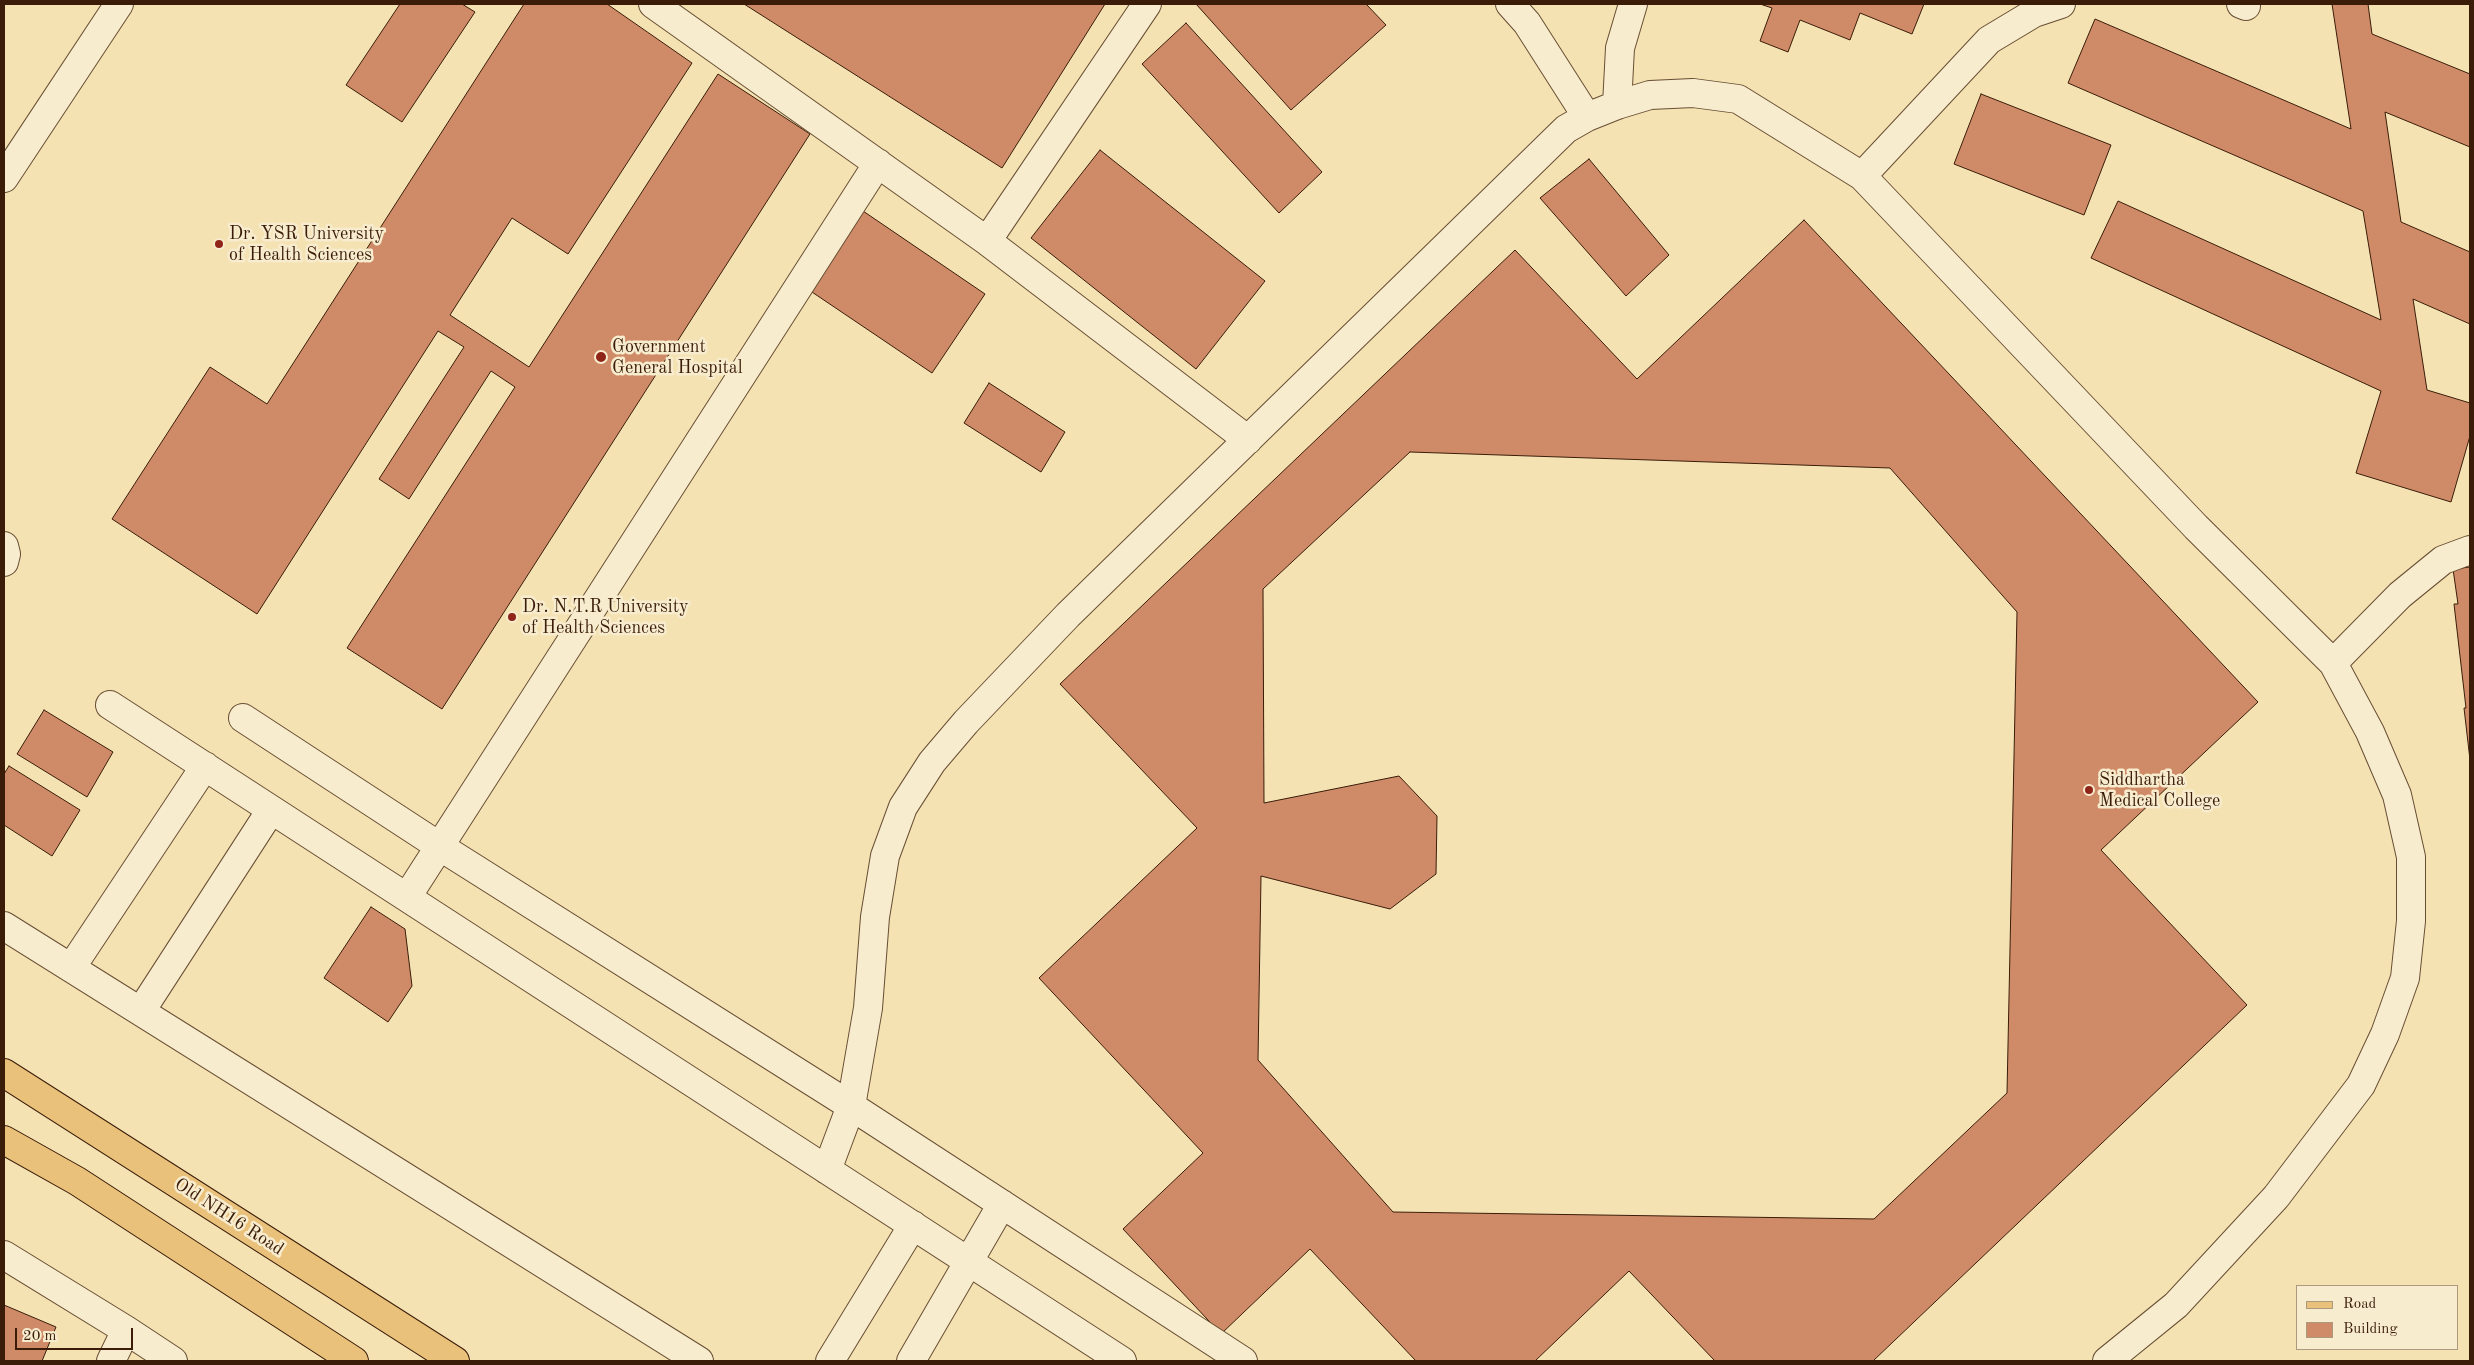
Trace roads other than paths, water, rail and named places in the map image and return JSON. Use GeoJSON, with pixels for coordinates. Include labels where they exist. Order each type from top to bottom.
{"type":"FeatureCollection","features":[{"type":"Feature","properties":{"kind":"main road","name":"Old NH16 Road"},"geometry":{"type":"LineString","coordinates":[[4,1073],[455,1361]]}},
{"type":"Feature","properties":{"kind":"main road"},"geometry":{"type":"LineString","coordinates":[[4,1140],[77,1181],[354,1361]]}},
{"type":"Feature","properties":{"kind":"street"},"geometry":{"type":"LineString","coordinates":[[4,178],[119,4]]}},
{"type":"Feature","properties":{"kind":"street"},"geometry":{"type":"LineString","coordinates":[[653,4],[987,241],[1248,440]]}},
{"type":"Feature","properties":{"kind":"street"},"geometry":{"type":"LineString","coordinates":[[987,241],[1146,4]]}},
{"type":"Feature","properties":{"kind":"street"},"geometry":{"type":"LineString","coordinates":[[1510,4],[1527,23],[1587,117]]}},
{"type":"Feature","properties":{"kind":"street"},"geometry":{"type":"LineString","coordinates":[[1617,105],[1620,48],[1632,4]]}},
{"type":"Feature","properties":{"kind":"street"},"geometry":{"type":"LineString","coordinates":[[1862,176],[1989,40],[2034,13],[2061,4]]}},
{"type":"Feature","properties":{"kind":"street"},"geometry":{"type":"LineString","coordinates":[[827,1170],[851,1106],[868,1008],[875,917],[885,856],[903,807],[932,762],[1007,678],[1068,615],[1566,129],[1587,117],[1617,105],[1650,96],[1693,92],[1738,99],[1862,176],[2196,528],[2333,663],[2370,732],[2397,795],[2411,857],[2411,920],[2405,978],[2385,1034],[2361,1085],[2281,1189],[2176,1305],[2107,1361]]}},
{"type":"Feature","properties":{"kind":"street"},"geometry":{"type":"LineString","coordinates":[[407,897],[878,163]]}},
{"type":"Feature","properties":{"kind":"street"},"geometry":{"type":"LineString","coordinates":[[4,546],[6,554],[4,562]]}},
{"type":"Feature","properties":{"kind":"street"},"geometry":{"type":"LineString","coordinates":[[2333,663],[2407,590],[2443,560],[2470,550]]}},
{"type":"Feature","properties":{"kind":"street"},"geometry":{"type":"LineString","coordinates":[[110,706],[1122,1361]]}},
{"type":"Feature","properties":{"kind":"street"},"geometry":{"type":"LineString","coordinates":[[243,718],[439,846],[851,1106],[1243,1361]]}},
{"type":"Feature","properties":{"kind":"street"},"geometry":{"type":"LineString","coordinates":[[71,968],[204,766]]}},
{"type":"Feature","properties":{"kind":"street"},"geometry":{"type":"LineString","coordinates":[[141,1011],[271,810]]}},
{"type":"Feature","properties":{"kind":"street"},"geometry":{"type":"LineString","coordinates":[[4,926],[699,1361]]}},
{"type":"Feature","properties":{"kind":"street"},"geometry":{"type":"LineString","coordinates":[[911,1361],[1002,1204]]}},
{"type":"Feature","properties":{"kind":"street"},"geometry":{"type":"LineString","coordinates":[[830,1361],[913,1225]]}},
{"type":"Feature","properties":{"kind":"street"},"geometry":{"type":"LineString","coordinates":[[4,1255],[174,1361]]}},
{"type":"Feature","properties":{"kind":"street"},"geometry":{"type":"LineString","coordinates":[[111,1361],[126,1330]]}},
{"type":"Feature","properties":{"kind":"place","name":"Dr. YSR University of Health Sciences"},"geometry":{"type":"Point","coordinates":[219,244]}},
{"type":"Feature","properties":{"kind":"place","name":"Government General Hospital"},"geometry":{"type":"Point","coordinates":[601,357]}},
{"type":"Feature","properties":{"kind":"place","name":"Dr. N.T.R University of Health Sciences"},"geometry":{"type":"Point","coordinates":[512,617]}},
{"type":"Feature","properties":{"kind":"place","name":"Siddhartha Medical College"},"geometry":{"type":"Point","coordinates":[2089,790]}}]}
